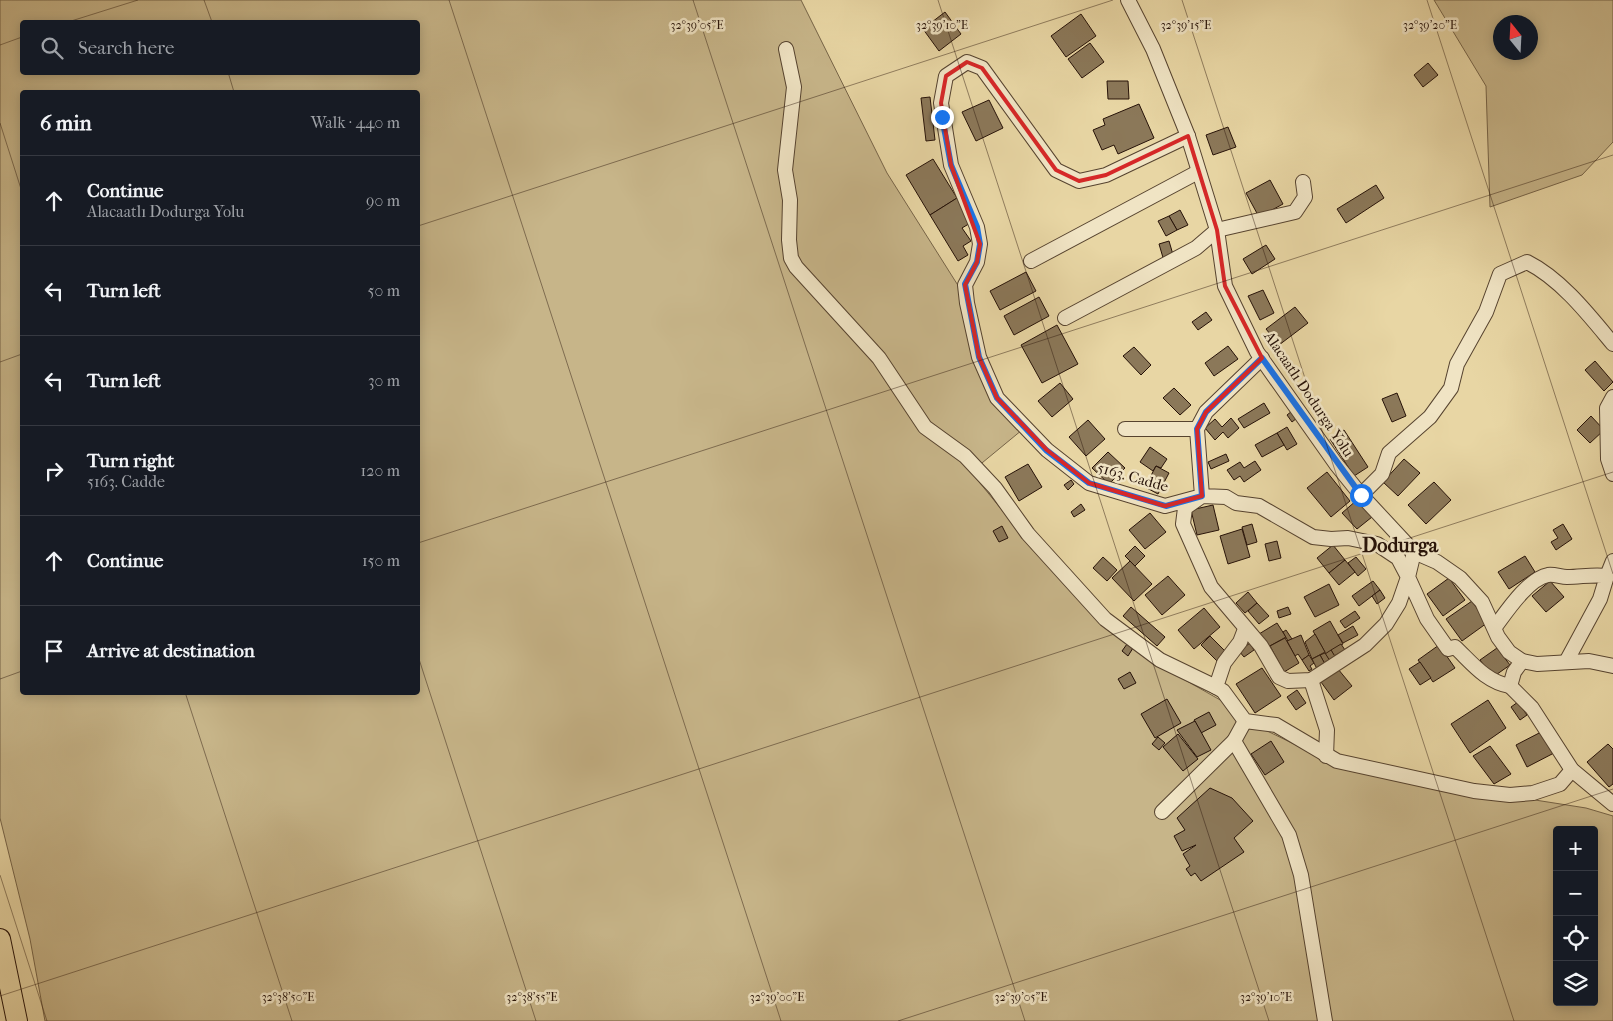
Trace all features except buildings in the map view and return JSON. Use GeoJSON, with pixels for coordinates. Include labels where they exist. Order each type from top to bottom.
{"type":"FeatureCollection","features":[{"type":"Feature","properties":{"kind":"highway"},"geometry":{"type":"LineString","coordinates":[[0,942],[17,1021]]}},
{"type":"Feature","properties":{"kind":"street","name":"Alacaatlı Dodurga Yolu"},"geometry":{"type":"LineString","coordinates":[[1128,0],[1154,49],[1188,136],[1217,230],[1225,286],[1262,358],[1361,495],[1414,552],[1437,562],[1460,578],[1482,602],[1495,626],[1498,637],[1509,652],[1522,661]]}},
{"type":"Feature","properties":{"kind":"street"},"geometry":{"type":"LineString","coordinates":[[786,49],[794,87],[785,170],[790,200],[789,240],[791,258],[796,267],[879,358],[925,427],[965,456],[995,488],[1028,534],[1105,619],[1160,660],[1223,691],[1245,721],[1276,725],[1337,761],[1474,791],[1510,795],[1533,792],[1560,784],[1572,770]]}},
{"type":"Feature","properties":{"kind":"street","name":"5163. Cadde"},"geometry":{"type":"LineString","coordinates":[[1188,136],[1106,175],[1079,181],[1056,170],[982,68],[967,62],[946,76],[941,103],[951,165],[977,227],[980,244],[977,262],[965,284],[967,302],[979,357],[997,398],[1046,450],[1089,483],[1166,506],[1202,496],[1226,497],[1236,503],[1260,506],[1313,537],[1348,538],[1377,544],[1398,558],[1427,619],[1448,649],[1455,647],[1486,678],[1498,684],[1510,686]]}},
{"type":"Feature","properties":{"kind":"street"},"geometry":{"type":"LineString","coordinates":[[1031,261],[1198,172]]}},
{"type":"Feature","properties":{"kind":"street"},"geometry":{"type":"LineString","coordinates":[[1065,318],[1196,248],[1217,230],[1295,212],[1306,197],[1303,182]]}},
{"type":"Feature","properties":{"kind":"street"},"geometry":{"type":"LineString","coordinates":[[1361,495],[1382,474],[1389,453],[1430,418],[1451,388],[1457,364],[1486,312],[1500,274],[1527,262],[1540,268],[1593,319],[1613,344]]}},
{"type":"Feature","properties":{"kind":"street"},"geometry":{"type":"LineString","coordinates":[[1262,358],[1206,412],[1197,429],[1202,496],[1185,508],[1183,524],[1211,587],[1260,646],[1279,677],[1288,681],[1311,680],[1365,645],[1386,624],[1400,603],[1414,552]]}},
{"type":"Feature","properties":{"kind":"street"},"geometry":{"type":"LineString","coordinates":[[1613,397],[1607,408],[1608,460],[1613,474]]}},
{"type":"Feature","properties":{"kind":"street"},"geometry":{"type":"LineString","coordinates":[[1125,429],[1197,429]]}},
{"type":"Feature","properties":{"kind":"street"},"geometry":{"type":"LineString","coordinates":[[1566,662],[1600,599],[1613,561]]}},
{"type":"Feature","properties":{"kind":"street"},"geometry":{"type":"LineString","coordinates":[[1495,626],[1516,599],[1540,578],[1550,574],[1566,577],[1593,574],[1607,576]]}},
{"type":"Feature","properties":{"kind":"street"},"geometry":{"type":"LineString","coordinates":[[1216,687],[1224,664],[1240,642],[1245,629]]}},
{"type":"Feature","properties":{"kind":"street"},"geometry":{"type":"LineString","coordinates":[[1613,666],[1589,661],[1537,664],[1522,661],[1514,672],[1510,686],[1532,708],[1572,770],[1613,804]]}},
{"type":"Feature","properties":{"kind":"street"},"geometry":{"type":"LineString","coordinates":[[1311,680],[1327,730],[1326,756]]}},
{"type":"Feature","properties":{"kind":"street"},"geometry":{"type":"LineString","coordinates":[[1162,812],[1234,741],[1245,721]]}},
{"type":"Feature","properties":{"kind":"street"},"geometry":{"type":"LineString","coordinates":[[1234,741],[1289,835],[1301,875],[1325,1021]]}},
{"type":"Feature","properties":{"kind":"highlighted area"},"geometry":{"type":"Polygon","coordinates":[[[967,62],[982,68],[1056,170],[1079,181],[1106,175],[1188,136],[1217,230],[1225,286],[1262,358],[1206,412],[1197,429],[1202,496],[1165,506],[1089,483],[1047,450],[997,398],[979,357],[965,285],[977,262],[980,244],[951,165],[941,103],[946,76],[967,62]]]}},
{"type":"Feature","properties":{"kind":"shaded area"},"geometry":{"type":"Polygon","coordinates":[[[0,0],[801,0],[887,173],[959,287],[978,368],[1022,430],[971,472],[1019,531],[1157,664],[1222,701],[1234,715],[1350,771],[1586,808],[1613,816],[1613,1021],[45,1021],[30,939],[0,818],[0,0]]]}},
{"type":"Feature","properties":{"kind":"shaded area"},"geometry":{"type":"Polygon","coordinates":[[[1434,0],[1613,0],[1613,142],[1582,175],[1490,207],[1486,86],[1434,0]]]}},
{"type":"Feature","properties":{"kind":"district","name":"Dodurga"},"geometry":{"type":"Point","coordinates":[1400,545]}},
{"type":"Feature","properties":{"kind":"route"},"geometry":{"type":"LineString","coordinates":[[942,117],[951,165],[977,227],[980,244],[977,262],[965,284],[979,357],[997,398],[1046,450],[1089,483],[1166,506],[1202,496],[1197,429],[1206,412],[1262,358],[1336,464],[1361,495]]}}]}
